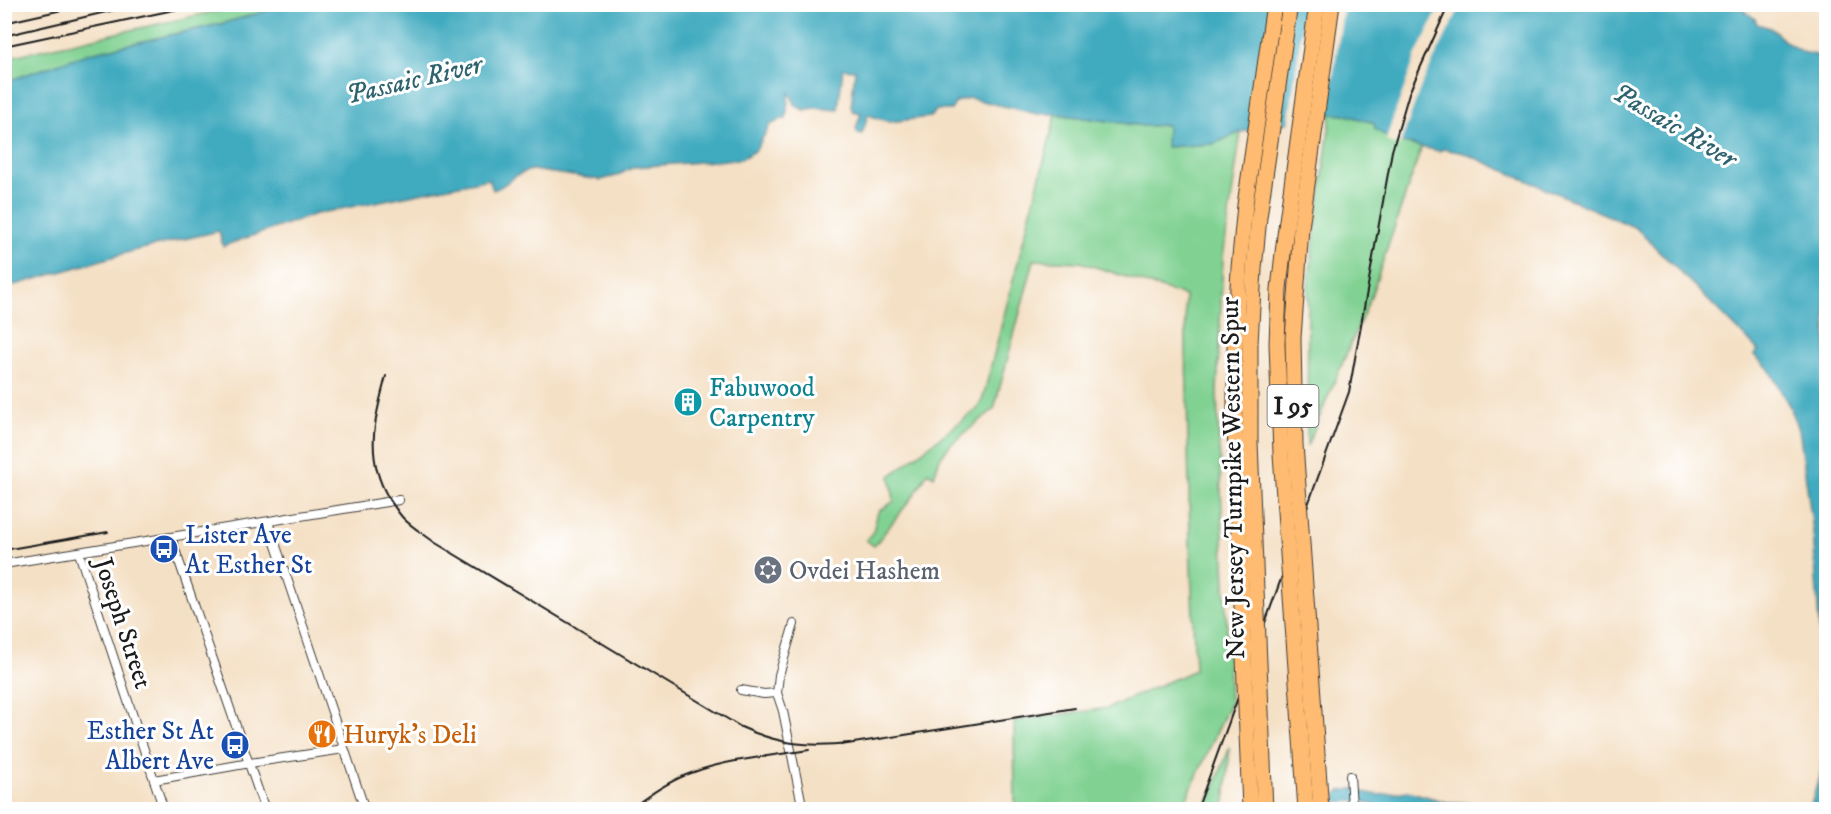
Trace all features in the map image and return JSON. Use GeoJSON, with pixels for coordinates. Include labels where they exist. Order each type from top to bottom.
{"type":"FeatureCollection","features":[{"type":"Feature","properties":{"kind":"highway","name":"New Jersey Turnpike Western Spur"},"geometry":{"type":"LineString","coordinates":[[1250,810],[1235,437],[1235,348],[1245,205],[1274,4]]}},
{"type":"Feature","properties":{"kind":"highway","name":"New Jersey Turnpike Western Spur"},"geometry":{"type":"LineString","coordinates":[[1265,810],[1250,442],[1250,354],[1257,235],[1290,4]]}},
{"type":"Feature","properties":{"kind":"highway","name":"I 95"},"geometry":{"type":"LineString","coordinates":[[1306,810],[1281,465],[1277,362],[1284,235],[1317,4]]}},
{"type":"Feature","properties":{"kind":"highway","name":"I 95"},"geometry":{"type":"LineString","coordinates":[[1321,810],[1296,452],[1293,338],[1301,228],[1332,4]]}},
{"type":"Feature","properties":{"kind":"street"},"geometry":{"type":"LineString","coordinates":[[4,564],[399,500]]}},
{"type":"Feature","properties":{"kind":"street"},"geometry":{"type":"LineString","coordinates":[[268,522],[365,810]]}},
{"type":"Feature","properties":{"kind":"street"},"geometry":{"type":"LineString","coordinates":[[171,538],[266,810]]}},
{"type":"Feature","properties":{"kind":"street","name":"Joseph Street"},"geometry":{"type":"LineString","coordinates":[[79,553],[164,810]]}},
{"type":"Feature","properties":{"kind":"street"},"geometry":{"type":"LineString","coordinates":[[794,624],[779,675],[777,693],[783,711],[803,810]]}},
{"type":"Feature","properties":{"kind":"street"},"geometry":{"type":"LineString","coordinates":[[741,690],[764,694],[777,693]]}},
{"type":"Feature","properties":{"kind":"street"},"geometry":{"type":"LineString","coordinates":[[154,780],[344,749]]}},
{"type":"Feature","properties":{"kind":"street"},"geometry":{"type":"LineString","coordinates":[[1350,776],[1352,806]]}},
{"type":"Feature","properties":{"kind":"green space"},"geometry":{"type":"Polygon","coordinates":[[[244,5],[290,5],[224,23],[90,53],[5,82],[4,58],[244,5]]]}},
{"type":"Feature","properties":{"kind":"green space"},"geometry":{"type":"Polygon","coordinates":[[[1056,114],[1144,126],[1168,125],[1167,147],[1213,144],[1241,132],[1223,257],[1217,393],[1230,703],[1182,809],[1015,809],[1014,721],[1108,708],[1195,670],[1185,296],[1080,262],[1034,260],[994,409],[950,445],[940,458],[934,476],[928,472],[915,494],[874,546],[866,540],[873,532],[878,512],[894,501],[890,476],[977,409],[982,401],[1056,114]]]}},
{"type":"Feature","properties":{"kind":"green space"},"geometry":{"type":"Polygon","coordinates":[[[1331,114],[1347,115],[1374,123],[1393,141],[1422,146],[1370,299],[1307,446],[1308,286],[1331,114]]]}},
{"type":"Feature","properties":{"kind":"green space"},"geometry":{"type":"Polygon","coordinates":[[[1230,747],[1225,803],[1217,809],[1205,809],[1230,747]]]}},
{"type":"Feature","properties":{"kind":"water","name":"Passaic River"},"geometry":{"type":"Polygon","coordinates":[[[290,4],[1723,4],[1730,8],[1740,7],[1755,19],[1757,24],[1771,28],[1787,43],[1802,52],[1826,57],[1826,734],[1813,531],[1800,436],[1791,409],[1768,368],[1754,355],[1758,350],[1636,228],[1464,153],[1443,149],[1439,151],[1393,141],[1375,129],[1374,123],[1347,115],[1331,114],[1241,132],[1213,144],[1166,147],[1167,125],[1144,126],[1056,114],[1037,114],[969,98],[956,102],[951,110],[936,110],[930,117],[890,122],[868,115],[862,134],[856,129],[861,113],[853,111],[851,107],[855,70],[843,69],[838,110],[814,108],[804,110],[796,106],[789,92],[786,119],[770,125],[756,150],[741,159],[634,167],[601,180],[532,170],[519,174],[493,190],[489,179],[316,214],[223,246],[219,231],[133,251],[5,288],[4,82],[90,53],[224,23],[290,4]]]}},
{"type":"Feature","properties":{"kind":"water"},"geometry":{"type":"Polygon","coordinates":[[[1826,734],[1826,809],[1810,809],[1820,778],[1826,734]]]}},
{"type":"Feature","properties":{"kind":"water"},"geometry":{"type":"Polygon","coordinates":[[[1359,788],[1363,792],[1379,795],[1408,791],[1446,802],[1474,803],[1492,807],[1494,803],[1497,803],[1501,807],[1542,806],[1580,809],[1434,810],[1412,805],[1400,808],[1377,808],[1360,801],[1336,802],[1336,795],[1340,791],[1359,788]]]}},
{"type":"Feature","properties":{"kind":"pier"},"geometry":{"type":"Polygon","coordinates":[[[1441,4],[1461,5],[1421,86],[1400,145],[1392,144],[1386,140],[1392,121],[1416,55],[1441,4]]]}},
{"type":"Feature","properties":{"kind":"pier"},"geometry":{"type":"Polygon","coordinates":[[[1305,5],[1344,5],[1327,117],[1288,125],[1305,5]]]}},
{"type":"Feature","properties":{"kind":"railway"},"geometry":{"type":"LineString","coordinates":[[4,23],[89,4]]}},
{"type":"Feature","properties":{"kind":"railway"},"geometry":{"type":"LineString","coordinates":[[4,36],[140,4]]}},
{"type":"Feature","properties":{"kind":"railway"},"geometry":{"type":"LineString","coordinates":[[4,46],[202,4]]}},
{"type":"Feature","properties":{"kind":"railway"},"geometry":{"type":"LineString","coordinates":[[1197,810],[1349,392],[1392,151],[1409,93],[1449,4]]}},
{"type":"Feature","properties":{"kind":"railway"},"geometry":{"type":"LineString","coordinates":[[386,376],[375,422],[376,466],[388,497],[402,517],[411,525],[434,542],[741,727],[769,738],[795,743],[821,745],[850,743]]}},
{"type":"Feature","properties":{"kind":"railway"},"geometry":{"type":"LineString","coordinates":[[4,550],[108,532]]}},
{"type":"Feature","properties":{"kind":"railway"},"geometry":{"type":"LineString","coordinates":[[841,745],[1075,708]]}},
{"type":"Feature","properties":{"kind":"railway"},"geometry":{"type":"LineString","coordinates":[[629,810],[652,793],[685,775],[736,761],[809,750]]}},
{"type":"Feature","properties":{"kind":"place","name":"Fabuwood Carpentry"},"geometry":{"type":"Point","coordinates":[688,402]}},
{"type":"Feature","properties":{"kind":"place","name":"Lister Ave At Esther St"},"geometry":{"type":"Point","coordinates":[164,549]}},
{"type":"Feature","properties":{"kind":"place","name":"Ovdei Hashem"},"geometry":{"type":"Point","coordinates":[768,570]}},
{"type":"Feature","properties":{"kind":"place","name":"Huryk's Deli"},"geometry":{"type":"Point","coordinates":[322,734]}},
{"type":"Feature","properties":{"kind":"place","name":"Esther St At Albert Ave"},"geometry":{"type":"Point","coordinates":[235,745]}}]}
